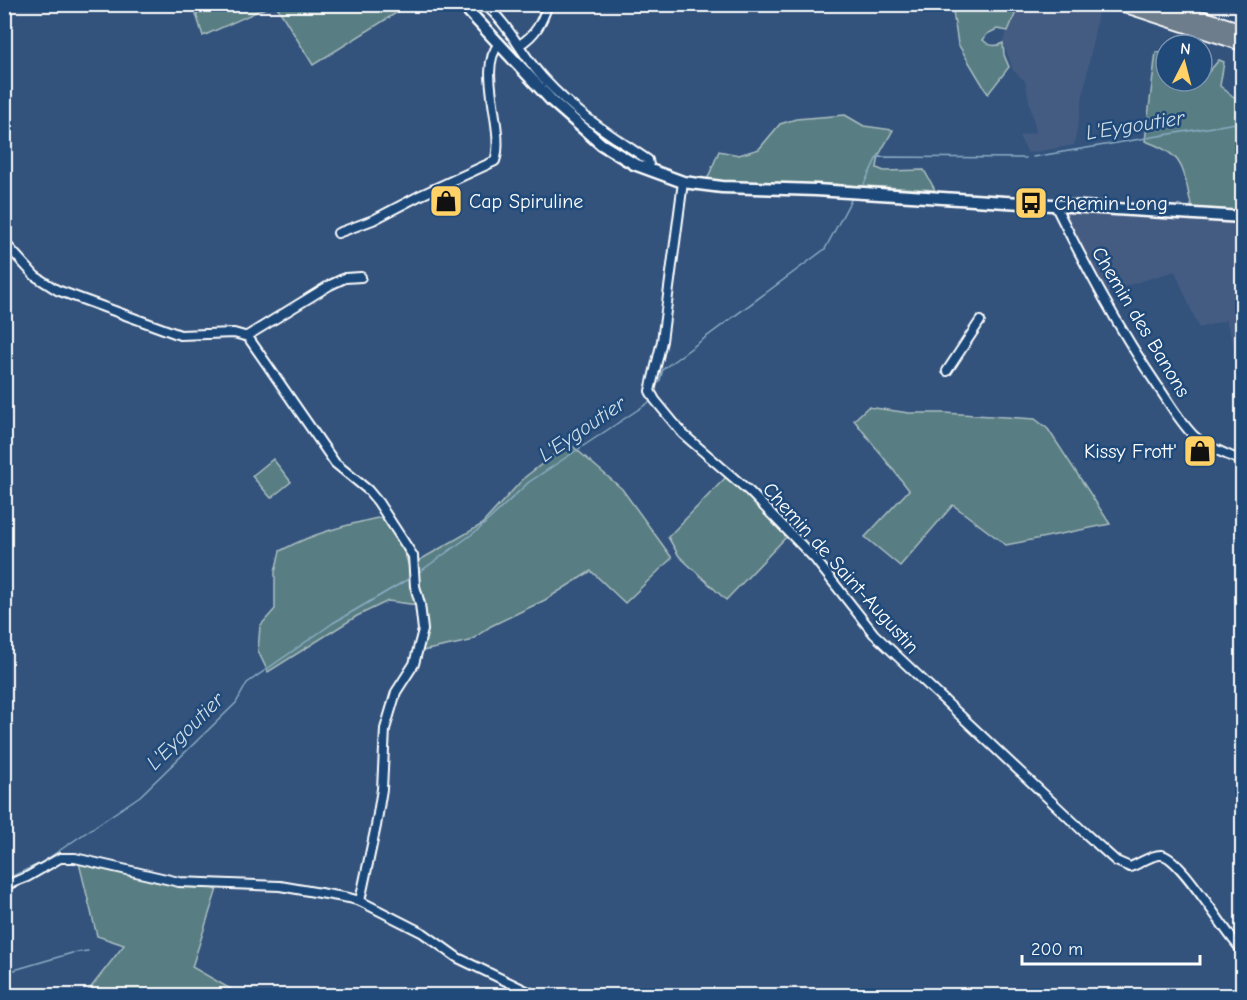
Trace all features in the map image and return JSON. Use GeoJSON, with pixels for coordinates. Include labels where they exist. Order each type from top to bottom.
{"type":"FeatureCollection","features":[{"type":"Feature","properties":{"kind":"highway"},"geometry":{"type":"LineString","coordinates":[[1123,4],[1242,43]]}},
{"type":"Feature","properties":{"kind":"highway"},"geometry":{"type":"LineString","coordinates":[[1157,4],[1242,31]]}},
{"type":"Feature","properties":{"kind":"main road"},"geometry":{"type":"LineString","coordinates":[[462,4],[552,101],[588,134],[618,156],[634,164],[649,165],[683,182],[722,187],[816,190],[1242,217]]}},
{"type":"Feature","properties":{"kind":"street"},"geometry":{"type":"LineString","coordinates":[[484,4],[501,20],[540,75],[564,100],[649,165]]}},
{"type":"Feature","properties":{"kind":"street"},"geometry":{"type":"LineString","coordinates":[[519,45],[537,31],[548,4]]}},
{"type":"Feature","properties":{"kind":"street"},"geometry":{"type":"LineString","coordinates":[[338,234],[373,220],[495,161],[498,146],[489,71],[499,44]]}},
{"type":"Feature","properties":{"kind":"street","name":"Chemin de Saint-Augustin"},"geometry":{"type":"LineString","coordinates":[[683,182],[662,341],[650,391],[655,400],[683,434],[750,492],[815,559],[874,634],[1047,797],[1116,861],[1130,867],[1158,855],[1171,858],[1194,886],[1228,935],[1242,950]]}},
{"type":"Feature","properties":{"kind":"street","name":"Chemin des Banons"},"geometry":{"type":"LineString","coordinates":[[1055,205],[1120,326],[1175,411],[1194,436],[1242,461]]}},
{"type":"Feature","properties":{"kind":"street"},"geometry":{"type":"LineString","coordinates":[[4,242],[34,276],[57,290],[180,334],[234,333],[247,336],[266,360],[335,463],[368,490],[413,556],[415,586],[423,630],[414,664],[396,692],[385,729],[382,789],[360,901]]}},
{"type":"Feature","properties":{"kind":"street"},"geometry":{"type":"LineString","coordinates":[[247,336],[330,285],[345,278],[361,277]]}},
{"type":"Feature","properties":{"kind":"street"},"geometry":{"type":"LineString","coordinates":[[947,371],[980,321]]}},
{"type":"Feature","properties":{"kind":"street"},"geometry":{"type":"LineString","coordinates":[[4,886],[27,877],[60,858],[75,858],[179,882],[280,885],[360,901],[423,933],[458,958],[537,996]]}},
{"type":"Feature","properties":{"kind":"shaded area"},"geometry":{"type":"Polygon","coordinates":[[[1093,4],[1099,7],[1074,145],[1028,153],[1019,136],[1036,132],[1025,81],[1013,70],[1003,41],[1019,5],[1093,4]]]}},
{"type":"Feature","properties":{"kind":"shaded area"},"geometry":{"type":"Polygon","coordinates":[[[1065,211],[1242,220],[1242,352],[1236,353],[1226,320],[1199,328],[1175,271],[1105,292],[1071,230],[1065,211]]]}},
{"type":"Feature","properties":{"kind":"green space"},"geometry":{"type":"Polygon","coordinates":[[[216,5],[272,5],[203,36],[196,14],[216,5]]]}},
{"type":"Feature","properties":{"kind":"green space"},"geometry":{"type":"Polygon","coordinates":[[[276,5],[409,5],[313,65],[276,5]]]}},
{"type":"Feature","properties":{"kind":"green space"},"geometry":{"type":"Polygon","coordinates":[[[952,5],[1019,5],[1008,31],[997,29],[987,34],[983,40],[993,45],[1003,43],[1004,55],[1009,67],[988,94],[958,44],[952,5]]]}},
{"type":"Feature","properties":{"kind":"green space"},"geometry":{"type":"Polygon","coordinates":[[[1219,60],[1224,62],[1220,86],[1234,97],[1242,94],[1240,211],[1192,208],[1184,173],[1176,158],[1169,152],[1145,141],[1154,68],[1154,93],[1214,93],[1214,66],[1219,60]]]}},
{"type":"Feature","properties":{"kind":"green space"},"geometry":{"type":"Polygon","coordinates":[[[845,115],[864,126],[893,130],[879,155],[877,168],[884,171],[924,170],[935,190],[707,180],[719,151],[739,155],[759,149],[780,124],[796,119],[845,115]]]}},
{"type":"Feature","properties":{"kind":"green space"},"geometry":{"type":"Polygon","coordinates":[[[868,407],[909,413],[1035,419],[1048,429],[1110,524],[1006,545],[953,505],[900,566],[865,537],[909,490],[854,420],[868,407]]]}},
{"type":"Feature","properties":{"kind":"green space"},"geometry":{"type":"Polygon","coordinates":[[[569,443],[622,489],[672,558],[625,603],[591,571],[545,600],[491,626],[470,641],[422,651],[417,582],[418,561],[481,525],[525,477],[569,443]]]}},
{"type":"Feature","properties":{"kind":"green space"},"geometry":{"type":"Polygon","coordinates":[[[273,459],[291,482],[271,498],[252,476],[273,459]]]}},
{"type":"Feature","properties":{"kind":"green space"},"geometry":{"type":"Polygon","coordinates":[[[728,475],[789,534],[726,600],[679,556],[668,537],[728,475]]]}},
{"type":"Feature","properties":{"kind":"green space"},"geometry":{"type":"Polygon","coordinates":[[[382,517],[402,548],[413,580],[418,605],[388,601],[357,616],[268,672],[258,651],[260,626],[275,609],[275,572],[280,551],[317,534],[382,517]]]}},
{"type":"Feature","properties":{"kind":"green space"},"geometry":{"type":"Polygon","coordinates":[[[79,863],[166,883],[217,889],[192,967],[241,995],[85,995],[124,945],[97,936],[79,863]]]}},
{"type":"Feature","properties":{"kind":"waterway","name":"L'Eygoutier"},"geometry":{"type":"LineString","coordinates":[[1033,157],[1242,122]]}},
{"type":"Feature","properties":{"kind":"waterway","name":"L'Eygoutier"},"geometry":{"type":"LineString","coordinates":[[864,184],[877,157],[1026,158]]}},
{"type":"Feature","properties":{"kind":"waterway","name":"L'Eygoutier"},"geometry":{"type":"LineString","coordinates":[[659,383],[663,369],[825,249],[852,198]]}},
{"type":"Feature","properties":{"kind":"waterway","name":"L'Eygoutier"},"geometry":{"type":"LineString","coordinates":[[418,573],[478,530],[529,482],[651,401]]}},
{"type":"Feature","properties":{"kind":"waterway","name":"L'Eygoutier"},"geometry":{"type":"LineString","coordinates":[[4,880],[41,863],[140,796],[236,703],[247,683],[333,623],[410,578]]}},
{"type":"Feature","properties":{"kind":"waterway"},"geometry":{"type":"LineString","coordinates":[[4,973],[72,953],[88,951]]}},
{"type":"Feature","properties":{"kind":"place","name":"Cap Spiruline"},"geometry":{"type":"Point","coordinates":[446,201]}},
{"type":"Feature","properties":{"kind":"place","name":"Chemin Long"},"geometry":{"type":"Point","coordinates":[1031,203]}},
{"type":"Feature","properties":{"kind":"place","name":"Kissy Frott'"},"geometry":{"type":"Point","coordinates":[1200,451]}}]}
